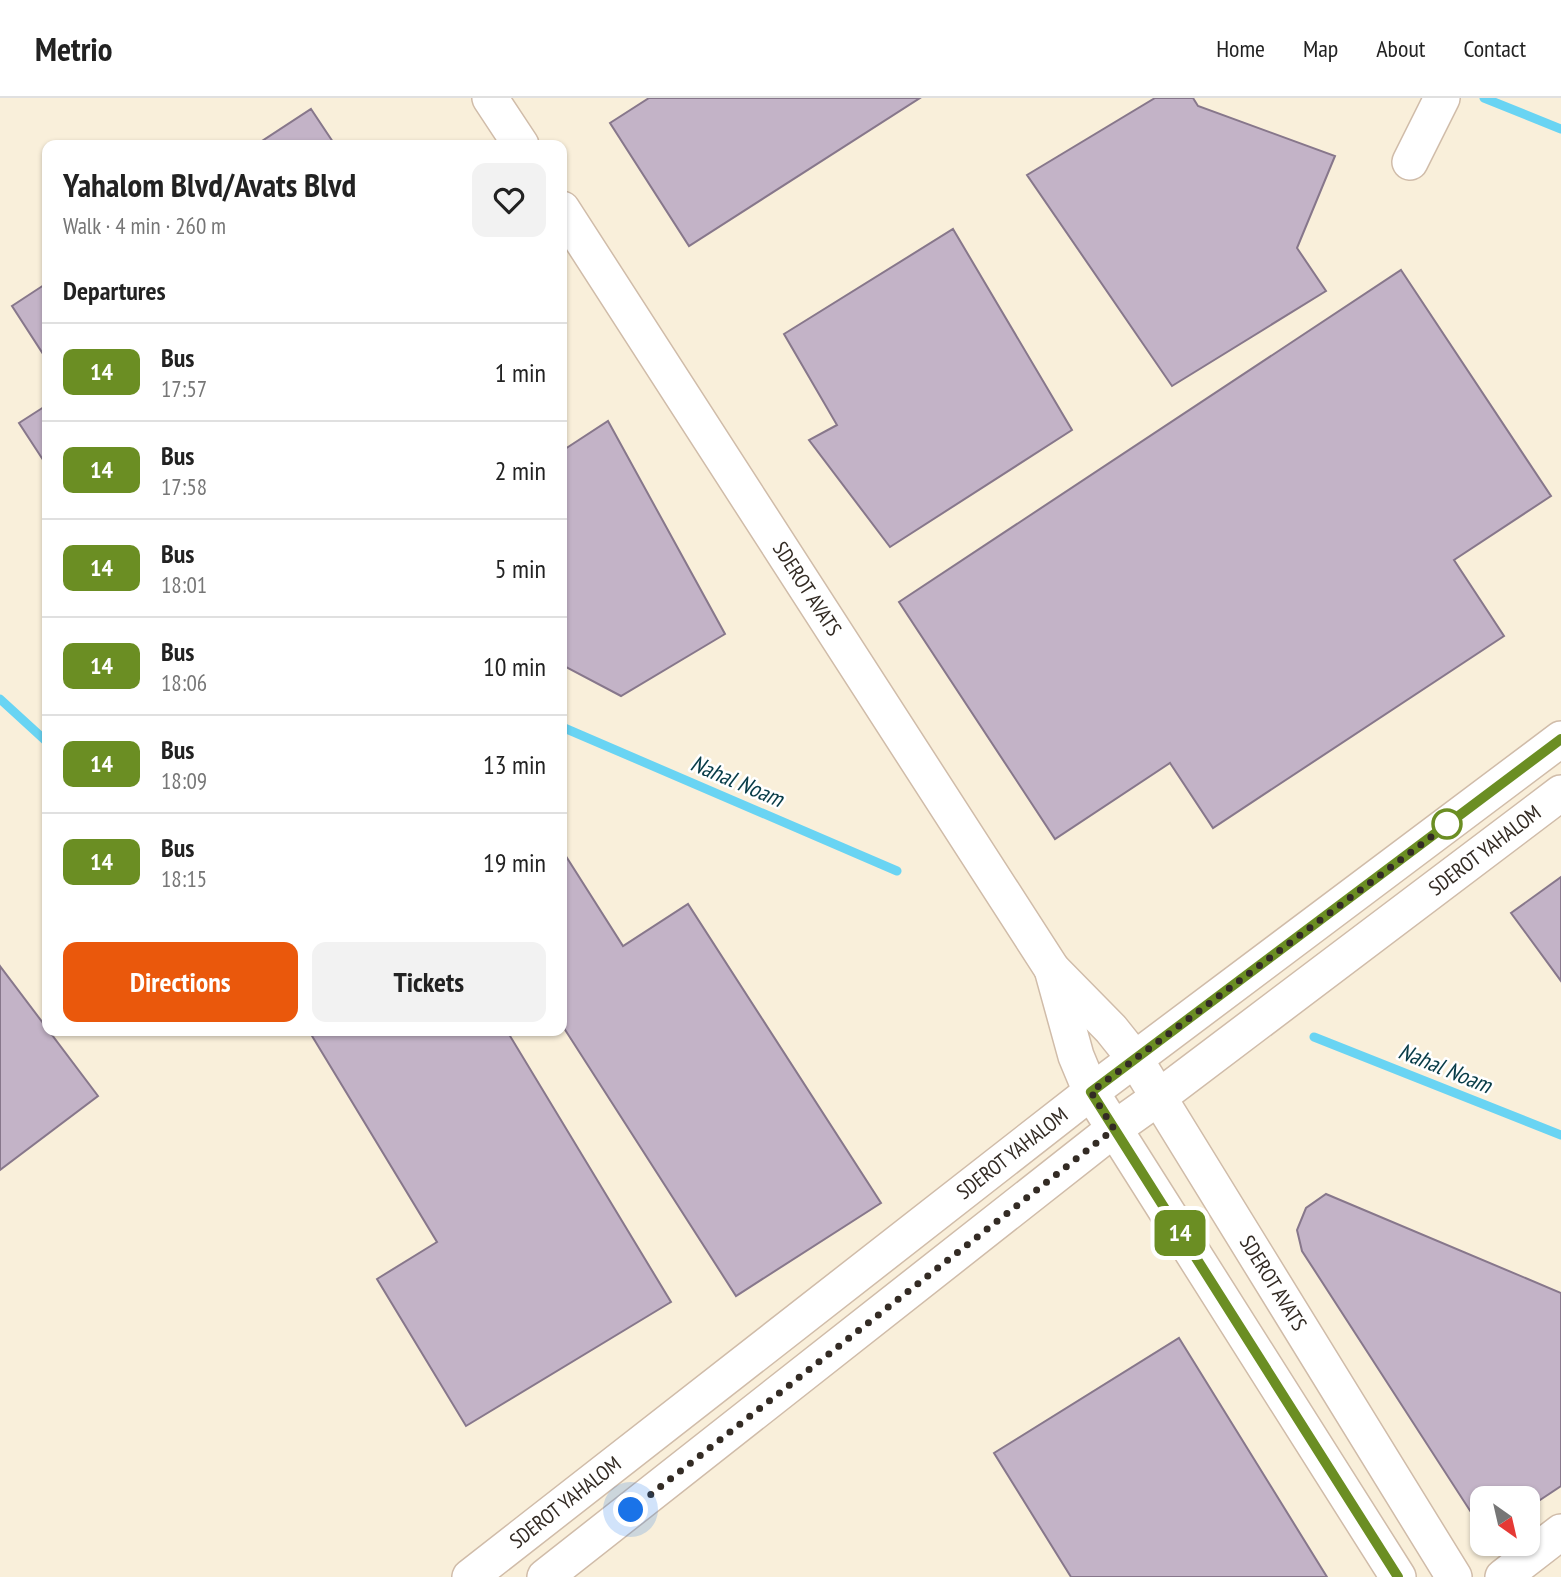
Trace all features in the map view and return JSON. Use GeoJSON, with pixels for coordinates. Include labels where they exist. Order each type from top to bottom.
{"type":"FeatureCollection","features":[{"type":"Feature","properties":{"kind":"street"},"geometry":{"type":"LineString","coordinates":[[490,98],[518,140]]}},
{"type":"Feature","properties":{"kind":"street"},"geometry":{"type":"LineString","coordinates":[[1410,162],[1442,98]]}},
{"type":"Feature","properties":{"kind":"street","name":"SDEROT AVATS"},"geometry":{"type":"LineString","coordinates":[[567,217],[1052,969],[1111,1029],[1135,1059],[1454,1577]]}},
{"type":"Feature","properties":{"kind":"street","name":"SDEROT YAHALOM"},"geometry":{"type":"LineString","coordinates":[[470,1577],[1091,1092],[1561,738]]}},
{"type":"Feature","properties":{"kind":"street","name":"SDEROT YAHALOM"},"geometry":{"type":"LineString","coordinates":[[545,1577],[1114,1129],[1561,793]]}},
{"type":"Feature","properties":{"kind":"street","name":"SDEROT AVATS"},"geometry":{"type":"LineString","coordinates":[[1052,969],[1076,1056],[1091,1092],[1398,1577]]}},
{"type":"Feature","properties":{"kind":"street"},"geometry":{"type":"LineString","coordinates":[[1503,1577],[1561,1532]]}},
{"type":"Feature","properties":{"kind":"shaded area"},"geometry":{"type":"Polygon","coordinates":[[[0,98],[1561,98],[1561,1577],[0,1577],[0,98]]]}},
{"type":"Feature","properties":{"kind":"building"},"geometry":{"type":"Polygon","coordinates":[[[649,98],[920,98],[689,246],[610,123],[649,98]]]}},
{"type":"Feature","properties":{"kind":"building"},"geometry":{"type":"Polygon","coordinates":[[[1155,98],[1193,98],[1198,106],[1335,156],[1297,248],[1326,291],[1172,386],[1027,175],[1155,98]]]}},
{"type":"Feature","properties":{"kind":"building"},"geometry":{"type":"Polygon","coordinates":[[[311,109],[332,140],[264,140],[311,109]]]}},
{"type":"Feature","properties":{"kind":"building"},"geometry":{"type":"Polygon","coordinates":[[[953,229],[1072,430],[890,547],[809,440],[837,425],[784,334],[953,229]]]}},
{"type":"Feature","properties":{"kind":"building"},"geometry":{"type":"Polygon","coordinates":[[[1401,270],[1551,496],[1454,560],[1504,636],[1213,828],[1170,763],[1055,839],[899,602],[1401,270]]]}},
{"type":"Feature","properties":{"kind":"building"},"geometry":{"type":"Polygon","coordinates":[[[42,286],[42,352],[12,306],[42,286]]]}},
{"type":"Feature","properties":{"kind":"building"},"geometry":{"type":"Polygon","coordinates":[[[42,408],[42,458],[19,423],[42,408]]]}},
{"type":"Feature","properties":{"kind":"building"},"geometry":{"type":"Polygon","coordinates":[[[608,421],[725,634],[621,696],[567,668],[567,448],[608,421]]]}},
{"type":"Feature","properties":{"kind":"building"},"geometry":{"type":"Polygon","coordinates":[[[567,858],[623,946],[688,904],[881,1203],[736,1296],[567,1033],[567,858]]]}},
{"type":"Feature","properties":{"kind":"building"},"geometry":{"type":"Polygon","coordinates":[[[1561,877],[1561,981],[1511,913],[1561,877]]]}},
{"type":"Feature","properties":{"kind":"building"},"geometry":{"type":"Polygon","coordinates":[[[0,966],[42,1022],[42,1036],[53,1036],[98,1096],[0,1170],[0,966]]]}},
{"type":"Feature","properties":{"kind":"building"},"geometry":{"type":"Polygon","coordinates":[[[312,1036],[510,1036],[671,1302],[466,1426],[377,1279],[437,1242],[312,1036]]]}},
{"type":"Feature","properties":{"kind":"building"},"geometry":{"type":"Polygon","coordinates":[[[1326,1194],[1561,1293],[1561,1486],[1540,1500],[1540,1486],[1470,1486],[1470,1511],[1302,1251],[1297,1230],[1306,1208],[1326,1194]]]}},
{"type":"Feature","properties":{"kind":"building"},"geometry":{"type":"Polygon","coordinates":[[[1179,1338],[1327,1577],[1071,1577],[994,1453],[1179,1338]]]}},
{"type":"Feature","properties":{"kind":"waterway"},"geometry":{"type":"LineString","coordinates":[[1484,98],[1561,129]]}},
{"type":"Feature","properties":{"kind":"waterway","name":"Nahal Noam"},"geometry":{"type":"LineString","coordinates":[[0,699],[42,737]]}},
{"type":"Feature","properties":{"kind":"waterway","name":"Nahal Noam"},"geometry":{"type":"LineString","coordinates":[[567,729],[897,871]]}},
{"type":"Feature","properties":{"kind":"waterway","name":"Nahal Noam"},"geometry":{"type":"LineString","coordinates":[[1314,1037],[1561,1135]]}},
{"type":"Feature","properties":{"kind":"bus line","name":"14"},"geometry":{"type":"LineString","coordinates":[[1398,1577],[1091,1092],[1561,739]]}},
{"type":"Feature","properties":{"kind":"route"},"geometry":{"type":"LineString","coordinates":[[631,1510],[1114,1129],[1091,1092],[1455,819],[1447,824]]}}]}
